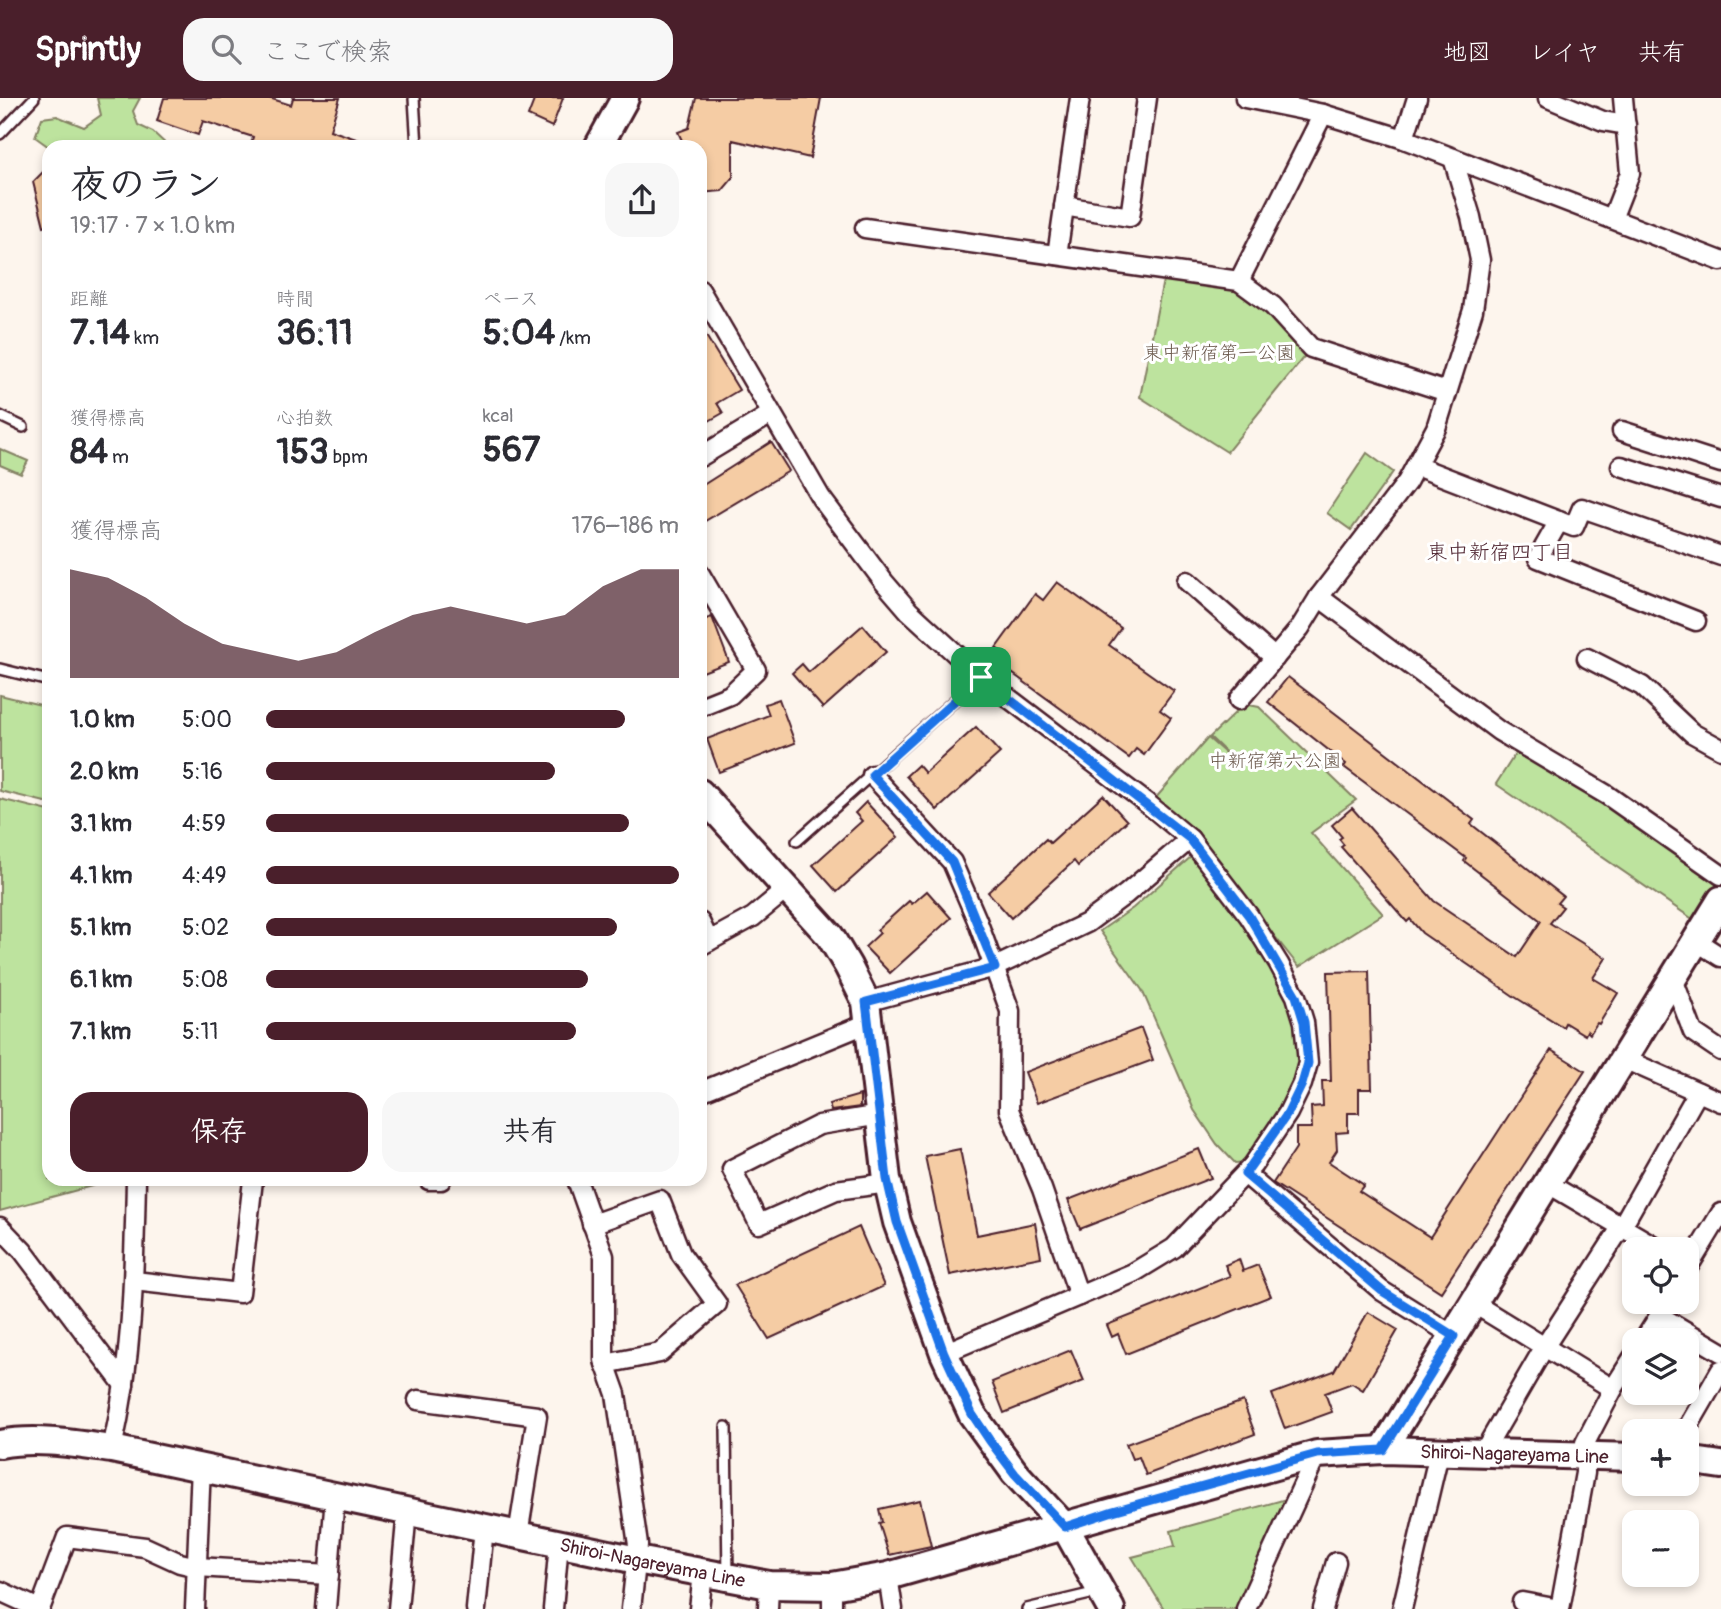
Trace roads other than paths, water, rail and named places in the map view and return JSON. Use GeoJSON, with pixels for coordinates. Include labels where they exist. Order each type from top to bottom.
{"type":"FeatureCollection","features":[{"type":"Feature","properties":{"kind":"main road"},"geometry":{"type":"LineString","coordinates":[[602,140],[625,98]]}},
{"type":"Feature","properties":{"kind":"main road"},"geometry":{"type":"LineString","coordinates":[[707,801],[830,936],[848,966],[867,1013],[888,1183],[897,1222],[944,1353],[972,1414],[1015,1474],[1065,1527],[1105,1600]]}},
{"type":"Feature","properties":{"kind":"main road"},"geometry":{"type":"LineString","coordinates":[[1383,1450],[1721,900]]}},
{"type":"Feature","properties":{"kind":"main road","name":"Shiroi-Nagareyama Line"},"geometry":{"type":"LineString","coordinates":[[0,1444],[22,1441],[112,1449],[716,1575],[769,1597],[832,1598],[888,1576],[1317,1454],[1383,1450],[1622,1458]]}},
{"type":"Feature","properties":{"kind":"main road"},"geometry":{"type":"LineString","coordinates":[[1699,1462],[1721,1465]]}},
{"type":"Feature","properties":{"kind":"street"},"geometry":{"type":"LineString","coordinates":[[1057,255],[1080,98]]}},
{"type":"Feature","properties":{"kind":"street"},"geometry":{"type":"LineString","coordinates":[[1065,206],[1130,217],[1147,98]]}},
{"type":"Feature","properties":{"kind":"street"},"geometry":{"type":"LineString","coordinates":[[1245,98],[1324,114],[1404,139],[1721,261]]}},
{"type":"Feature","properties":{"kind":"street"},"geometry":{"type":"LineString","coordinates":[[1404,139],[1417,98]]}},
{"type":"Feature","properties":{"kind":"street"},"geometry":{"type":"LineString","coordinates":[[1548,98],[1603,121],[1626,125]]}},
{"type":"Feature","properties":{"kind":"street"},"geometry":{"type":"LineString","coordinates":[[1612,219],[1630,173],[1623,98]]}},
{"type":"Feature","properties":{"kind":"street"},"geometry":{"type":"LineString","coordinates":[[1240,281],[1324,114]]}},
{"type":"Feature","properties":{"kind":"street"},"geometry":{"type":"LineString","coordinates":[[1239,700],[1300,628],[1319,597],[1407,482],[1436,428],[1474,310],[1480,260],[1471,217],[1453,158]]}},
{"type":"Feature","properties":{"kind":"street"},"geometry":{"type":"LineString","coordinates":[[865,228],[1240,281],[1273,306],[1311,348],[1447,392]]}},
{"type":"Feature","properties":{"kind":"street"},"geometry":{"type":"LineString","coordinates":[[707,302],[821,498],[884,582],[909,611],[981,677],[1190,839],[1249,916],[1273,954],[1296,996],[1304,1022],[1308,1063],[1302,1084],[1288,1113],[1245,1174],[1174,1248],[1133,1273],[944,1353]]}},
{"type":"Feature","properties":{"kind":"street"},"geometry":{"type":"LineString","coordinates":[[707,453],[771,414]]}},
{"type":"Feature","properties":{"kind":"street"},"geometry":{"type":"LineString","coordinates":[[1622,431],[1721,463]]}},
{"type":"Feature","properties":{"kind":"street"},"geometry":{"type":"LineString","coordinates":[[1416,466],[1574,527],[1582,508],[1721,556]]}},
{"type":"Feature","properties":{"kind":"street"},"geometry":{"type":"LineString","coordinates":[[1621,466],[1721,498]]}},
{"type":"Feature","properties":{"kind":"street"},"geometry":{"type":"LineString","coordinates":[[1559,521],[1538,558],[1696,621]]}},
{"type":"Feature","properties":{"kind":"street"},"geometry":{"type":"LineString","coordinates":[[1187,581],[1275,658]]}},
{"type":"Feature","properties":{"kind":"street"},"geometry":{"type":"LineString","coordinates":[[707,586],[756,670],[730,695],[707,704]]}},
{"type":"Feature","properties":{"kind":"street"},"geometry":{"type":"LineString","coordinates":[[1319,597],[1499,731],[1607,794],[1721,875]]}},
{"type":"Feature","properties":{"kind":"street"},"geometry":{"type":"LineString","coordinates":[[1587,658],[1642,685],[1692,733],[1721,749]]}},
{"type":"Feature","properties":{"kind":"street"},"geometry":{"type":"LineString","coordinates":[[872,775],[952,862],[995,968],[1010,1011],[1009,1110],[1042,1189],[1079,1297]]}},
{"type":"Feature","properties":{"kind":"street"},"geometry":{"type":"LineString","coordinates":[[707,1089],[867,1013],[995,968],[1087,923],[1126,894],[1190,839]]}},
{"type":"Feature","properties":{"kind":"street"},"geometry":{"type":"LineString","coordinates":[[707,943],[753,917],[788,888]]}},
{"type":"Feature","properties":{"kind":"street"},"geometry":{"type":"LineString","coordinates":[[1696,941],[1721,957]]}},
{"type":"Feature","properties":{"kind":"street"},"geometry":{"type":"LineString","coordinates":[[1673,978],[1693,1032],[1721,1051]]}},
{"type":"Feature","properties":{"kind":"street"},"geometry":{"type":"LineString","coordinates":[[1623,1059],[1721,1102]]}},
{"type":"Feature","properties":{"kind":"street"},"geometry":{"type":"LineString","coordinates":[[1486,1454],[1487,1446],[1545,1346],[1622,1226],[1698,1092]]}},
{"type":"Feature","properties":{"kind":"street"},"geometry":{"type":"LineString","coordinates":[[880,1115],[819,1125],[732,1169],[759,1224],[836,1190],[888,1183]]}},
{"type":"Feature","properties":{"kind":"street"},"geometry":{"type":"LineString","coordinates":[[1245,1174],[1382,1291],[1454,1336]]}},
{"type":"Feature","properties":{"kind":"street"},"geometry":{"type":"LineString","coordinates":[[1547,1183],[1640,1237]]}},
{"type":"Feature","properties":{"kind":"street"},"geometry":{"type":"LineString","coordinates":[[112,1449],[124,1385],[134,1282],[136,1186]]}},
{"type":"Feature","properties":{"kind":"street"},"geometry":{"type":"LineString","coordinates":[[134,1282],[240,1293],[252,1186]]}},
{"type":"Feature","properties":{"kind":"street"},"geometry":{"type":"LineString","coordinates":[[579,1186],[604,1256],[605,1364],[616,1394],[638,1545],[631,1609]]}},
{"type":"Feature","properties":{"kind":"street"},"geometry":{"type":"LineString","coordinates":[[592,1224],[660,1200],[681,1254],[716,1304],[660,1353],[605,1364]]}},
{"type":"Feature","properties":{"kind":"street"},"geometry":{"type":"LineString","coordinates":[[1699,1248],[1721,1213]]}},
{"type":"Feature","properties":{"kind":"street"},"geometry":{"type":"LineString","coordinates":[[0,1227],[23,1251],[124,1385]]}},
{"type":"Feature","properties":{"kind":"street"},"geometry":{"type":"LineString","coordinates":[[1474,1303],[1614,1389]]}},
{"type":"Feature","properties":{"kind":"street"},"geometry":{"type":"LineString","coordinates":[[1671,1314],[1721,1352]]}},
{"type":"Feature","properties":{"kind":"street"},"geometry":{"type":"LineString","coordinates":[[1693,1419],[1721,1370]]}},
{"type":"Feature","properties":{"kind":"street"},"geometry":{"type":"LineString","coordinates":[[1522,1602],[1559,1609],[1585,1473],[1586,1443],[1622,1376]]}},
{"type":"Feature","properties":{"kind":"street"},"geometry":{"type":"LineString","coordinates":[[418,1400],[537,1416],[518,1535]]}},
{"type":"Feature","properties":{"kind":"street"},"geometry":{"type":"LineString","coordinates":[[1402,1609],[1439,1452]]}},
{"type":"Feature","properties":{"kind":"street"},"geometry":{"type":"LineString","coordinates":[[1246,1609],[1317,1454]]}},
{"type":"Feature","properties":{"kind":"street"},"geometry":{"type":"LineString","coordinates":[[195,1609],[201,1466]]}},
{"type":"Feature","properties":{"kind":"street"},"geometry":{"type":"LineString","coordinates":[[326,1609],[335,1496]]}},
{"type":"Feature","properties":{"kind":"street"},"geometry":{"type":"LineString","coordinates":[[398,1609],[407,1511]]}},
{"type":"Feature","properties":{"kind":"street"},"geometry":{"type":"LineString","coordinates":[[476,1609],[484,1528]]}},
{"type":"Feature","properties":{"kind":"street"},"geometry":{"type":"LineString","coordinates":[[0,1591],[39,1609],[67,1537],[145,1547],[180,1563],[197,1567],[328,1575]]}},
{"type":"Feature","properties":{"kind":"street"},"geometry":{"type":"LineString","coordinates":[[553,1609],[559,1543]]}},
{"type":"Feature","properties":{"kind":"street"},"geometry":{"type":"LineString","coordinates":[[1323,1609],[1336,1562]]}},
{"type":"Feature","properties":{"kind":"street"},"geometry":{"type":"LineString","coordinates":[[699,1609],[716,1575]]}},
{"type":"Feature","properties":{"kind":"street"},"geometry":{"type":"LineString","coordinates":[[888,1576],[893,1609]]}},
{"type":"Feature","properties":{"kind":"lane"},"geometry":{"type":"LineString","coordinates":[[0,134],[34,98]]}},
{"type":"Feature","properties":{"kind":"lane"},"geometry":{"type":"LineString","coordinates":[[414,98],[416,140]]}},
{"type":"Feature","properties":{"kind":"lane"},"geometry":{"type":"LineString","coordinates":[[0,415],[23,427]]}},
{"type":"Feature","properties":{"kind":"lane"},"geometry":{"type":"LineString","coordinates":[[0,669],[42,679]]}},
{"type":"Feature","properties":{"kind":"lane"},"geometry":{"type":"LineString","coordinates":[[797,841],[981,677]]}},
{"type":"Feature","properties":{"kind":"lane"},"geometry":{"type":"LineString","coordinates":[[716,1575],[726,1427]]}},
{"type":"Feature","properties":{"kind":"lane"},"geometry":{"type":"LineString","coordinates":[[1027,1609],[1105,1600]]}},
{"type":"Feature","properties":{"kind":"district","name":"東中新宿四丁目"},"geometry":{"type":"Point","coordinates":[1500,552]}},
{"type":"Feature","properties":{"kind":"park label","name":"東中新宿第一公園"},"geometry":{"type":"Point","coordinates":[1219,352]}},
{"type":"Feature","properties":{"kind":"park label","name":"中新宿第六公園"},"geometry":{"type":"Point","coordinates":[1275,760]}}]}
